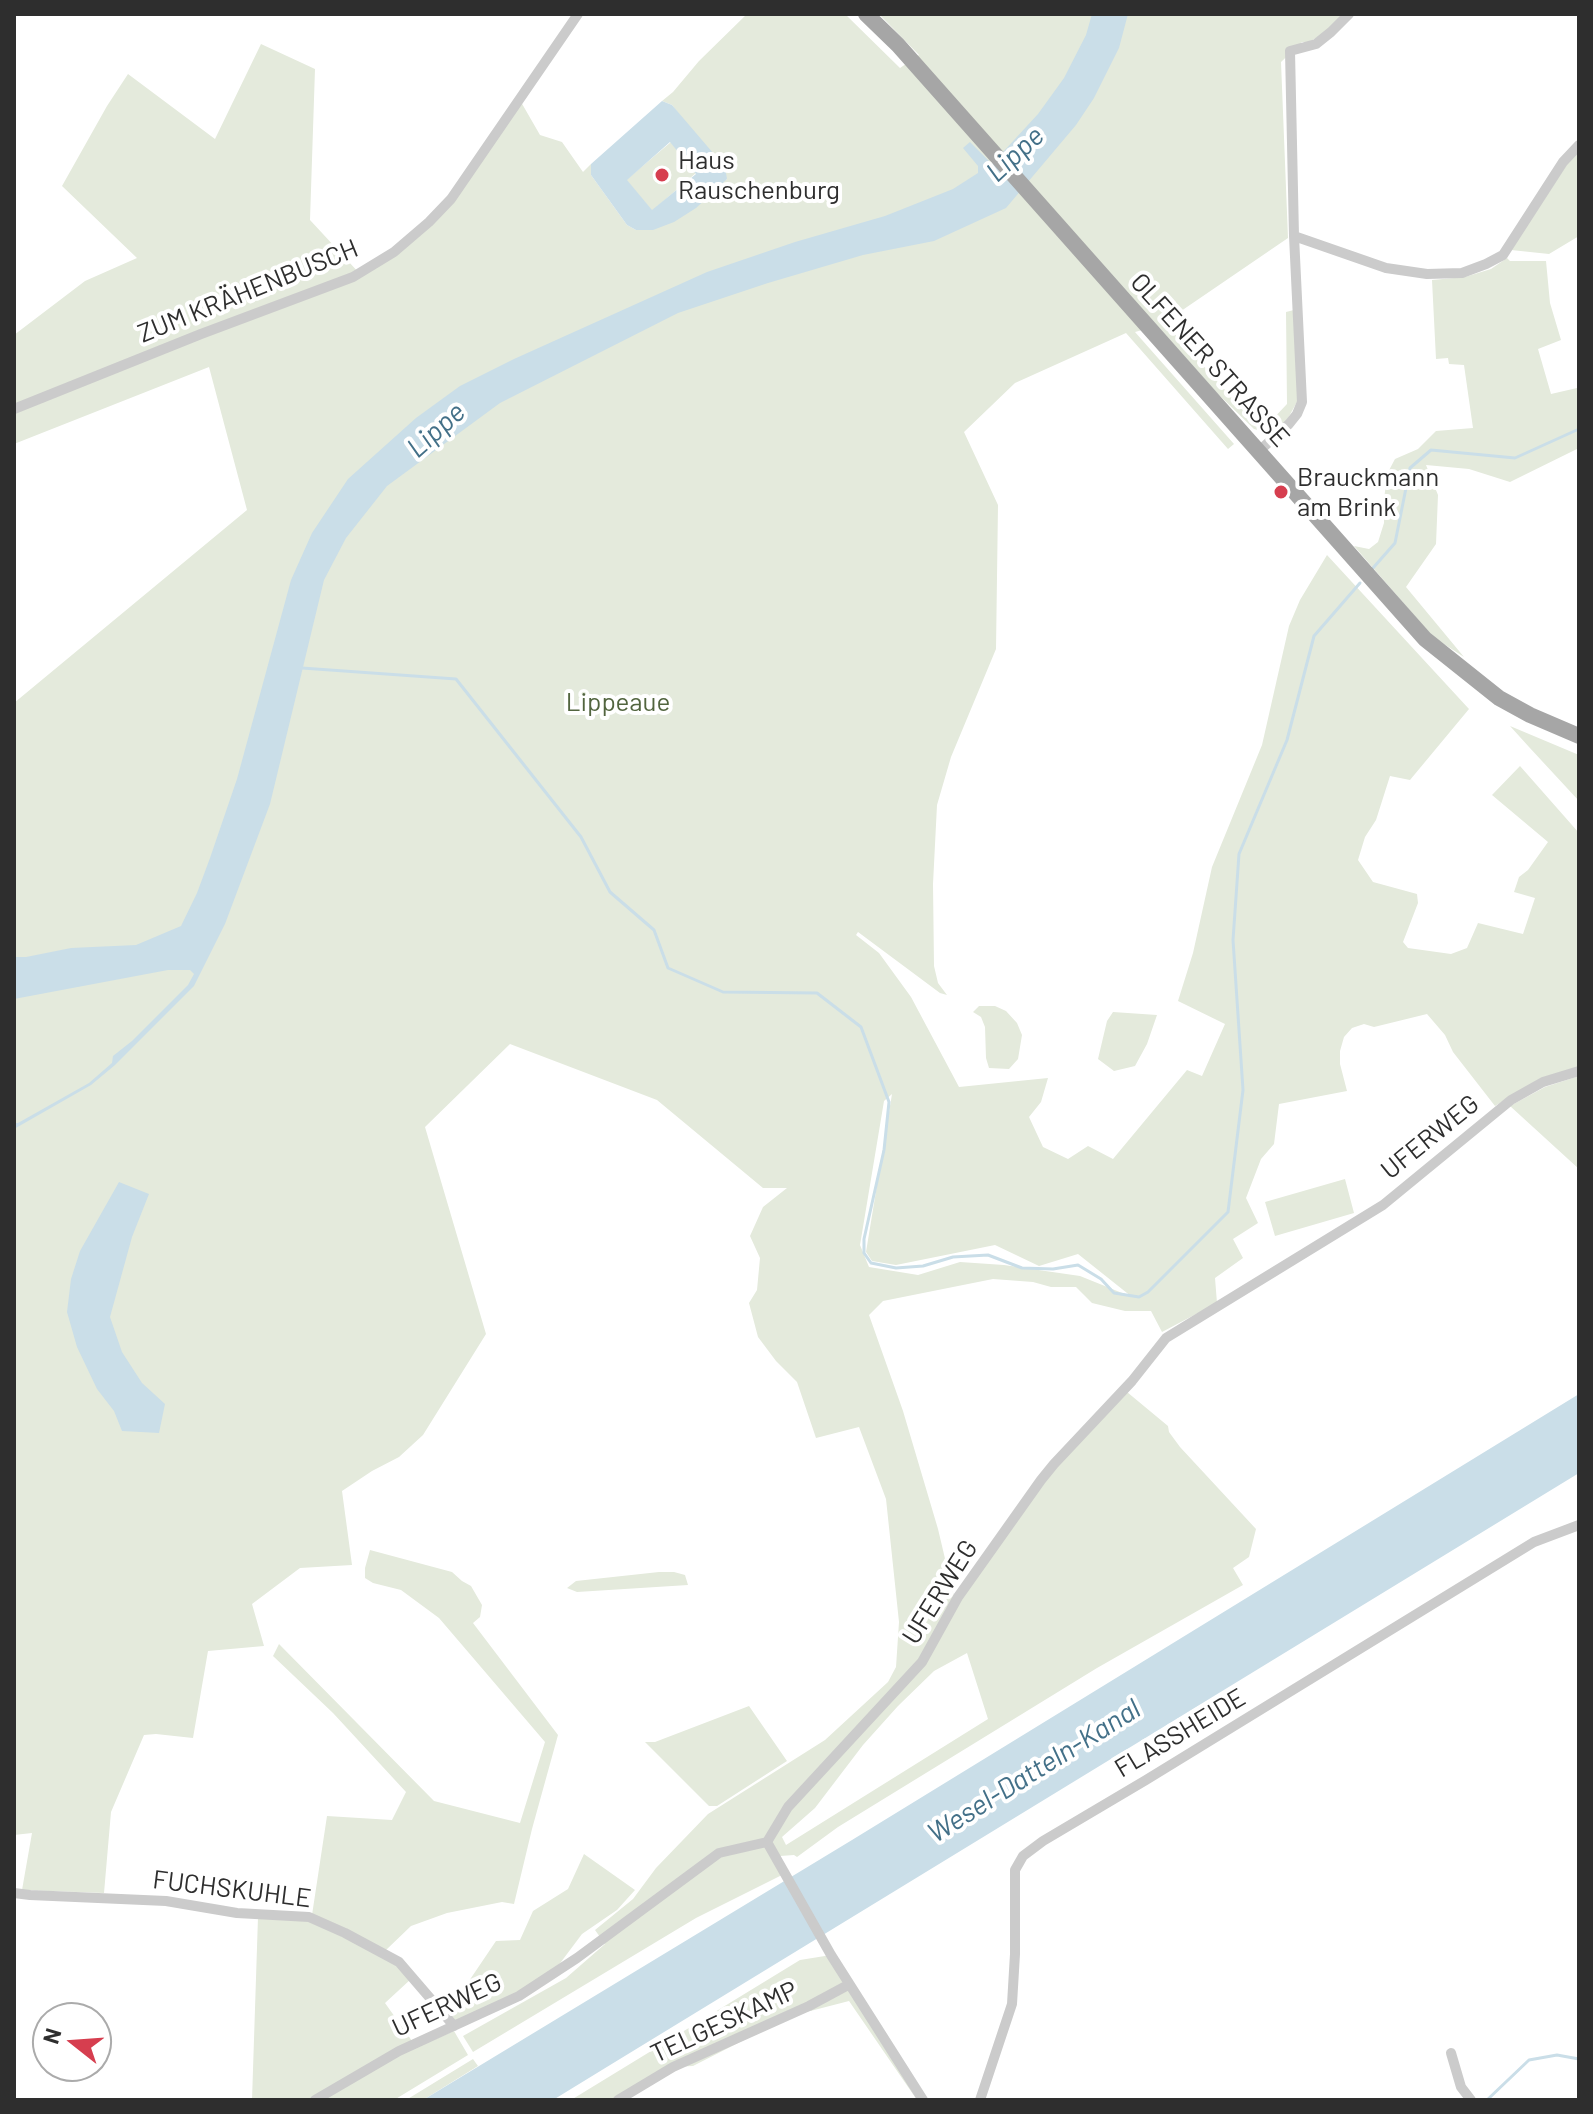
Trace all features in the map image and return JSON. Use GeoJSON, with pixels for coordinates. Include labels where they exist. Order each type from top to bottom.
{"type":"FeatureCollection","features":[{"type":"Feature","properties":{"kind":"main road","name":"OLFENER STRASSE"},"geometry":{"type":"LineString","coordinates":[[866,14],[898,45],[1425,639],[1499,698],[1539,720],[1579,736]]}},
{"type":"Feature","properties":{"kind":"street","name":"ZUM KRÄHENBUSCH"},"geometry":{"type":"LineString","coordinates":[[14,409],[353,277],[394,252],[451,199],[578,14]]}},
{"type":"Feature","properties":{"kind":"street"},"geometry":{"type":"LineString","coordinates":[[1259,451],[1289,424],[1302,402],[1290,51],[1316,44],[1349,14]]}},
{"type":"Feature","properties":{"kind":"street"},"geometry":{"type":"LineString","coordinates":[[1294,236],[1386,268],[1427,274],[1462,273],[1503,255],[1563,162],[1579,145]]}},
{"type":"Feature","properties":{"kind":"street","name":"UFERWEG"},"geometry":{"type":"LineString","coordinates":[[315,2100],[399,2051],[519,1996],[719,1853],[767,1842],[788,1807],[922,1662],[958,1597],[1033,1491],[1054,1464],[1132,1381],[1166,1338],[1383,1205],[1511,1100],[1543,1082],[1579,1071]]}},
{"type":"Feature","properties":{"kind":"street","name":"FLASSHEIDE"},"geometry":{"type":"LineString","coordinates":[[980,2100],[1012,2004],[1015,1870],[1023,1856],[1534,1542],[1579,1525]]}},
{"type":"Feature","properties":{"kind":"street"},"geometry":{"type":"LineString","coordinates":[[767,1842],[848,1985],[923,2100]]}},
{"type":"Feature","properties":{"kind":"street","name":"FUCHSKUHLE"},"geometry":{"type":"LineString","coordinates":[[14,1893],[166,1901],[237,1913],[309,1917],[399,1962],[454,2026]]}},
{"type":"Feature","properties":{"kind":"street","name":"TELGESKAMP"},"geometry":{"type":"LineString","coordinates":[[618,2100],[673,2067],[809,2006],[848,1985]]}},
{"type":"Feature","properties":{"kind":"street"},"geometry":{"type":"LineString","coordinates":[[1451,2053],[1461,2087],[1471,2100]]}},
{"type":"Feature","properties":{"kind":"green space","name":"Lippeaue"},"geometry":{"type":"Polygon","coordinates":[[[747,14],[845,14],[900,68],[919,55],[879,14],[1346,14],[1328,31],[1309,42],[1302,42],[1281,62],[1288,238],[1165,322],[1240,407],[1259,423],[1269,423],[1287,404],[1286,312],[1294,310],[1298,400],[1287,420],[1273,434],[1254,429],[1157,326],[1135,332],[1234,444],[1228,449],[1126,333],[1015,383],[964,432],[998,505],[996,649],[951,757],[937,805],[933,884],[934,966],[938,983],[947,995],[940,993],[858,932],[856,935],[879,953],[911,997],[959,1087],[1048,1078],[1041,1102],[1029,1117],[1043,1147],[1068,1159],[1088,1146],[1113,1159],[1187,1070],[1202,1076],[1225,1024],[1178,1001],[1193,953],[1212,867],[1262,745],[1289,626],[1300,600],[1327,555],[1469,709],[1410,780],[1390,776],[1376,820],[1365,837],[1358,860],[1373,882],[1417,894],[1418,903],[1403,942],[1408,948],[1451,954],[1467,948],[1478,923],[1523,934],[1535,898],[1514,892],[1519,877],[1528,870],[1548,842],[1492,795],[1520,766],[1579,833],[1579,1067],[1539,1079],[1495,1106],[1427,1014],[1374,1027],[1364,1024],[1352,1028],[1344,1037],[1340,1051],[1347,1091],[1279,1104],[1274,1144],[1261,1159],[1246,1198],[1258,1223],[1233,1239],[1243,1258],[1215,1278],[1217,1303],[1162,1332],[1151,1311],[1125,1311],[1092,1303],[1076,1287],[1051,1287],[1033,1282],[993,1279],[883,1301],[869,1315],[903,1411],[938,1529],[956,1605],[1058,1463],[1127,1392],[1168,1426],[1180,1447],[1256,1529],[1249,1557],[1233,1568],[1243,1585],[1097,1668],[838,1827],[797,1857],[780,1856],[762,1839],[782,1875],[696,1918],[473,2052],[463,2036],[566,1978],[605,1944],[595,1930],[633,1899],[656,1868],[708,1814],[825,1740],[888,1682],[896,1667],[899,1622],[886,1499],[859,1427],[816,1438],[797,1382],[758,1337],[749,1303],[757,1290],[760,1258],[750,1236],[763,1207],[787,1188],[763,1188],[657,1100],[510,1044],[425,1127],[486,1334],[423,1435],[399,1457],[342,1491],[352,1565],[300,1568],[252,1604],[264,1646],[208,1651],[193,1738],[144,1735],[111,1812],[104,1893],[22,1890],[32,1833],[14,1835],[14,703],[247,510],[209,367],[14,444],[14,335],[85,281],[137,258],[62,186],[128,74],[215,139],[261,44],[315,69],[310,220],[361,275],[433,222],[521,102],[540,135],[562,142],[583,172],[591,164],[591,175],[627,225],[636,230],[727,179],[672,105],[662,101],[747,14]],[[892,1094],[884,1101],[860,1245],[869,1267],[918,1275],[960,1262],[1004,1265],[1080,1276],[1132,1297],[1078,1254],[1039,1266],[995,1245],[896,1265],[872,1261],[866,1252],[892,1094]],[[967,1653],[934,1671],[898,1706],[863,1745],[815,1808],[782,1837],[786,1845],[988,1719],[967,1653]]]}},
{"type":"Feature","properties":{"kind":"green space"},"geometry":{"type":"Polygon","coordinates":[[[671,142],[696,173],[652,211],[626,180],[671,142]]]}},
{"type":"Feature","properties":{"kind":"green space"},"geometry":{"type":"Polygon","coordinates":[[[1579,151],[1579,236],[1549,254],[1511,250],[1567,164],[1579,151]]]}},
{"type":"Feature","properties":{"kind":"green space"},"geometry":{"type":"Polygon","coordinates":[[[1507,258],[1510,261],[1546,261],[1550,303],[1561,340],[1538,349],[1551,394],[1577,388],[1579,448],[1510,482],[1469,469],[1426,465],[1438,495],[1436,544],[1406,587],[1464,657],[1433,637],[1354,546],[1369,549],[1378,542],[1384,523],[1387,474],[1395,459],[1418,449],[1436,431],[1473,428],[1464,365],[1449,364],[1448,358],[1436,359],[1432,280],[1465,277],[1491,269],[1507,258]]]}},
{"type":"Feature","properties":{"kind":"green space"},"geometry":{"type":"Polygon","coordinates":[[[1510,726],[1579,755],[1579,801],[1529,747],[1510,726]]]}},
{"type":"Feature","properties":{"kind":"green space"},"geometry":{"type":"Polygon","coordinates":[[[979,1006],[995,1006],[1006,1011],[1017,1023],[1022,1035],[1018,1059],[1009,1069],[989,1068],[985,1027],[981,1017],[973,1012],[979,1006]]]}},
{"type":"Feature","properties":{"kind":"green space"},"geometry":{"type":"Polygon","coordinates":[[[1113,1012],[1157,1015],[1135,1066],[1114,1071],[1098,1059],[1107,1021],[1113,1012]]]}},
{"type":"Feature","properties":{"kind":"green space"},"geometry":{"type":"Polygon","coordinates":[[[1579,1076],[1579,1169],[1510,1106],[1545,1087],[1579,1076]]]}},
{"type":"Feature","properties":{"kind":"green space"},"geometry":{"type":"Polygon","coordinates":[[[1345,1179],[1354,1213],[1275,1236],[1265,1202],[1345,1179]]]}},
{"type":"Feature","properties":{"kind":"green space"},"geometry":{"type":"Polygon","coordinates":[[[370,1550],[452,1572],[471,1586],[482,1605],[480,1617],[473,1623],[558,1735],[514,1904],[502,1902],[447,1913],[411,1926],[386,1950],[312,1915],[327,1816],[392,1820],[406,1792],[333,1713],[273,1656],[279,1644],[434,1801],[520,1823],[545,1742],[439,1618],[401,1590],[365,1578],[370,1550]]]}},
{"type":"Feature","properties":{"kind":"green space"},"geometry":{"type":"Polygon","coordinates":[[[659,1572],[685,1575],[688,1585],[577,1592],[567,1588],[576,1581],[659,1572]]]}},
{"type":"Feature","properties":{"kind":"green space"},"geometry":{"type":"Polygon","coordinates":[[[749,1706],[787,1761],[717,1806],[709,1806],[645,1742],[655,1742],[749,1706]]]}},
{"type":"Feature","properties":{"kind":"green space"},"geometry":{"type":"Polygon","coordinates":[[[584,1854],[635,1890],[617,1910],[582,1934],[558,1966],[518,1993],[455,2021],[448,2012],[496,1941],[520,1940],[533,1911],[568,1889],[584,1854]]]}},
{"type":"Feature","properties":{"kind":"green space"},"geometry":{"type":"Polygon","coordinates":[[[258,1917],[309,1920],[397,1964],[411,1979],[385,2003],[412,2041],[308,2100],[252,2100],[258,1917]]]}},
{"type":"Feature","properties":{"kind":"green space"},"geometry":{"type":"Polygon","coordinates":[[[831,1955],[917,2100],[849,2001],[791,2016],[693,2066],[673,2067],[618,2100],[571,2100],[800,1960],[831,1955]]]}},
{"type":"Feature","properties":{"kind":"green space"},"geometry":{"type":"Polygon","coordinates":[[[454,2031],[468,2055],[394,2100],[322,2100],[404,2053],[454,2031]]]}},
{"type":"Feature","properties":{"kind":"green space"},"geometry":{"type":"Polygon","coordinates":[[[473,2059],[478,2066],[423,2100],[406,2100],[473,2059]]]}},
{"type":"Feature","properties":{"kind":"water","name":"Lippe"},"geometry":{"type":"Polygon","coordinates":[[[1092,14],[1128,14],[1119,48],[1094,98],[1076,125],[1006,208],[934,241],[863,255],[678,313],[500,403],[387,486],[346,538],[324,580],[270,804],[225,924],[194,986],[91,1085],[14,1129],[14,1123],[89,1083],[188,985],[194,974],[190,970],[168,970],[14,999],[14,957],[71,948],[136,945],[181,926],[197,893],[237,779],[291,580],[312,533],[348,479],[416,418],[460,386],[514,359],[707,272],[885,216],[953,189],[978,173],[978,166],[963,148],[970,142],[992,164],[1038,114],[1064,78],[1086,35],[1092,14]]]}},
{"type":"Feature","properties":{"kind":"water"},"geometry":{"type":"Polygon","coordinates":[[[662,101],[672,105],[725,167],[727,179],[696,208],[674,222],[653,230],[636,230],[627,225],[591,175],[591,164],[662,101]],[[670,142],[627,180],[652,210],[696,174],[670,142]]]}},
{"type":"Feature","properties":{"kind":"water"},"geometry":{"type":"Polygon","coordinates":[[[119,1182],[149,1194],[132,1237],[110,1317],[122,1352],[142,1383],[165,1404],[159,1433],[122,1431],[77,1347],[67,1312],[71,1279],[80,1251],[119,1182]]]}},
{"type":"Feature","properties":{"kind":"water","name":"Wesel-Datteln-Kanal"},"geometry":{"type":"Polygon","coordinates":[[[1579,1394],[1579,1473],[553,2100],[423,2100],[852,1840],[1579,1394]]]}},
{"type":"Feature","properties":{"kind":"waterway"},"geometry":{"type":"LineString","coordinates":[[1373,568],[1395,543],[1410,468],[1431,450],[1515,458],[1579,429]]}},
{"type":"Feature","properties":{"kind":"waterway"},"geometry":{"type":"LineString","coordinates":[[302,668],[456,679],[581,837],[610,892],[654,930],[668,968],[723,992],[817,993],[861,1027],[889,1102],[884,1150],[864,1239],[864,1253],[871,1263],[896,1268],[923,1266],[953,1257],[988,1255],[1022,1268],[1053,1269],[1078,1265],[1101,1279],[1114,1293],[1139,1297],[1148,1292],[1228,1212],[1243,1090],[1233,940],[1239,854],[1287,740],[1314,636],[1360,583]]}},
{"type":"Feature","properties":{"kind":"waterway"},"geometry":{"type":"LineString","coordinates":[[1487,2100],[1529,2060],[1557,2055],[1579,2059]]}},
{"type":"Feature","properties":{"kind":"place","name":"Haus Rauschenburg"},"geometry":{"type":"Point","coordinates":[662,175]}},
{"type":"Feature","properties":{"kind":"place","name":"Brauckmann am Brink"},"geometry":{"type":"Point","coordinates":[1281,492]}}]}
